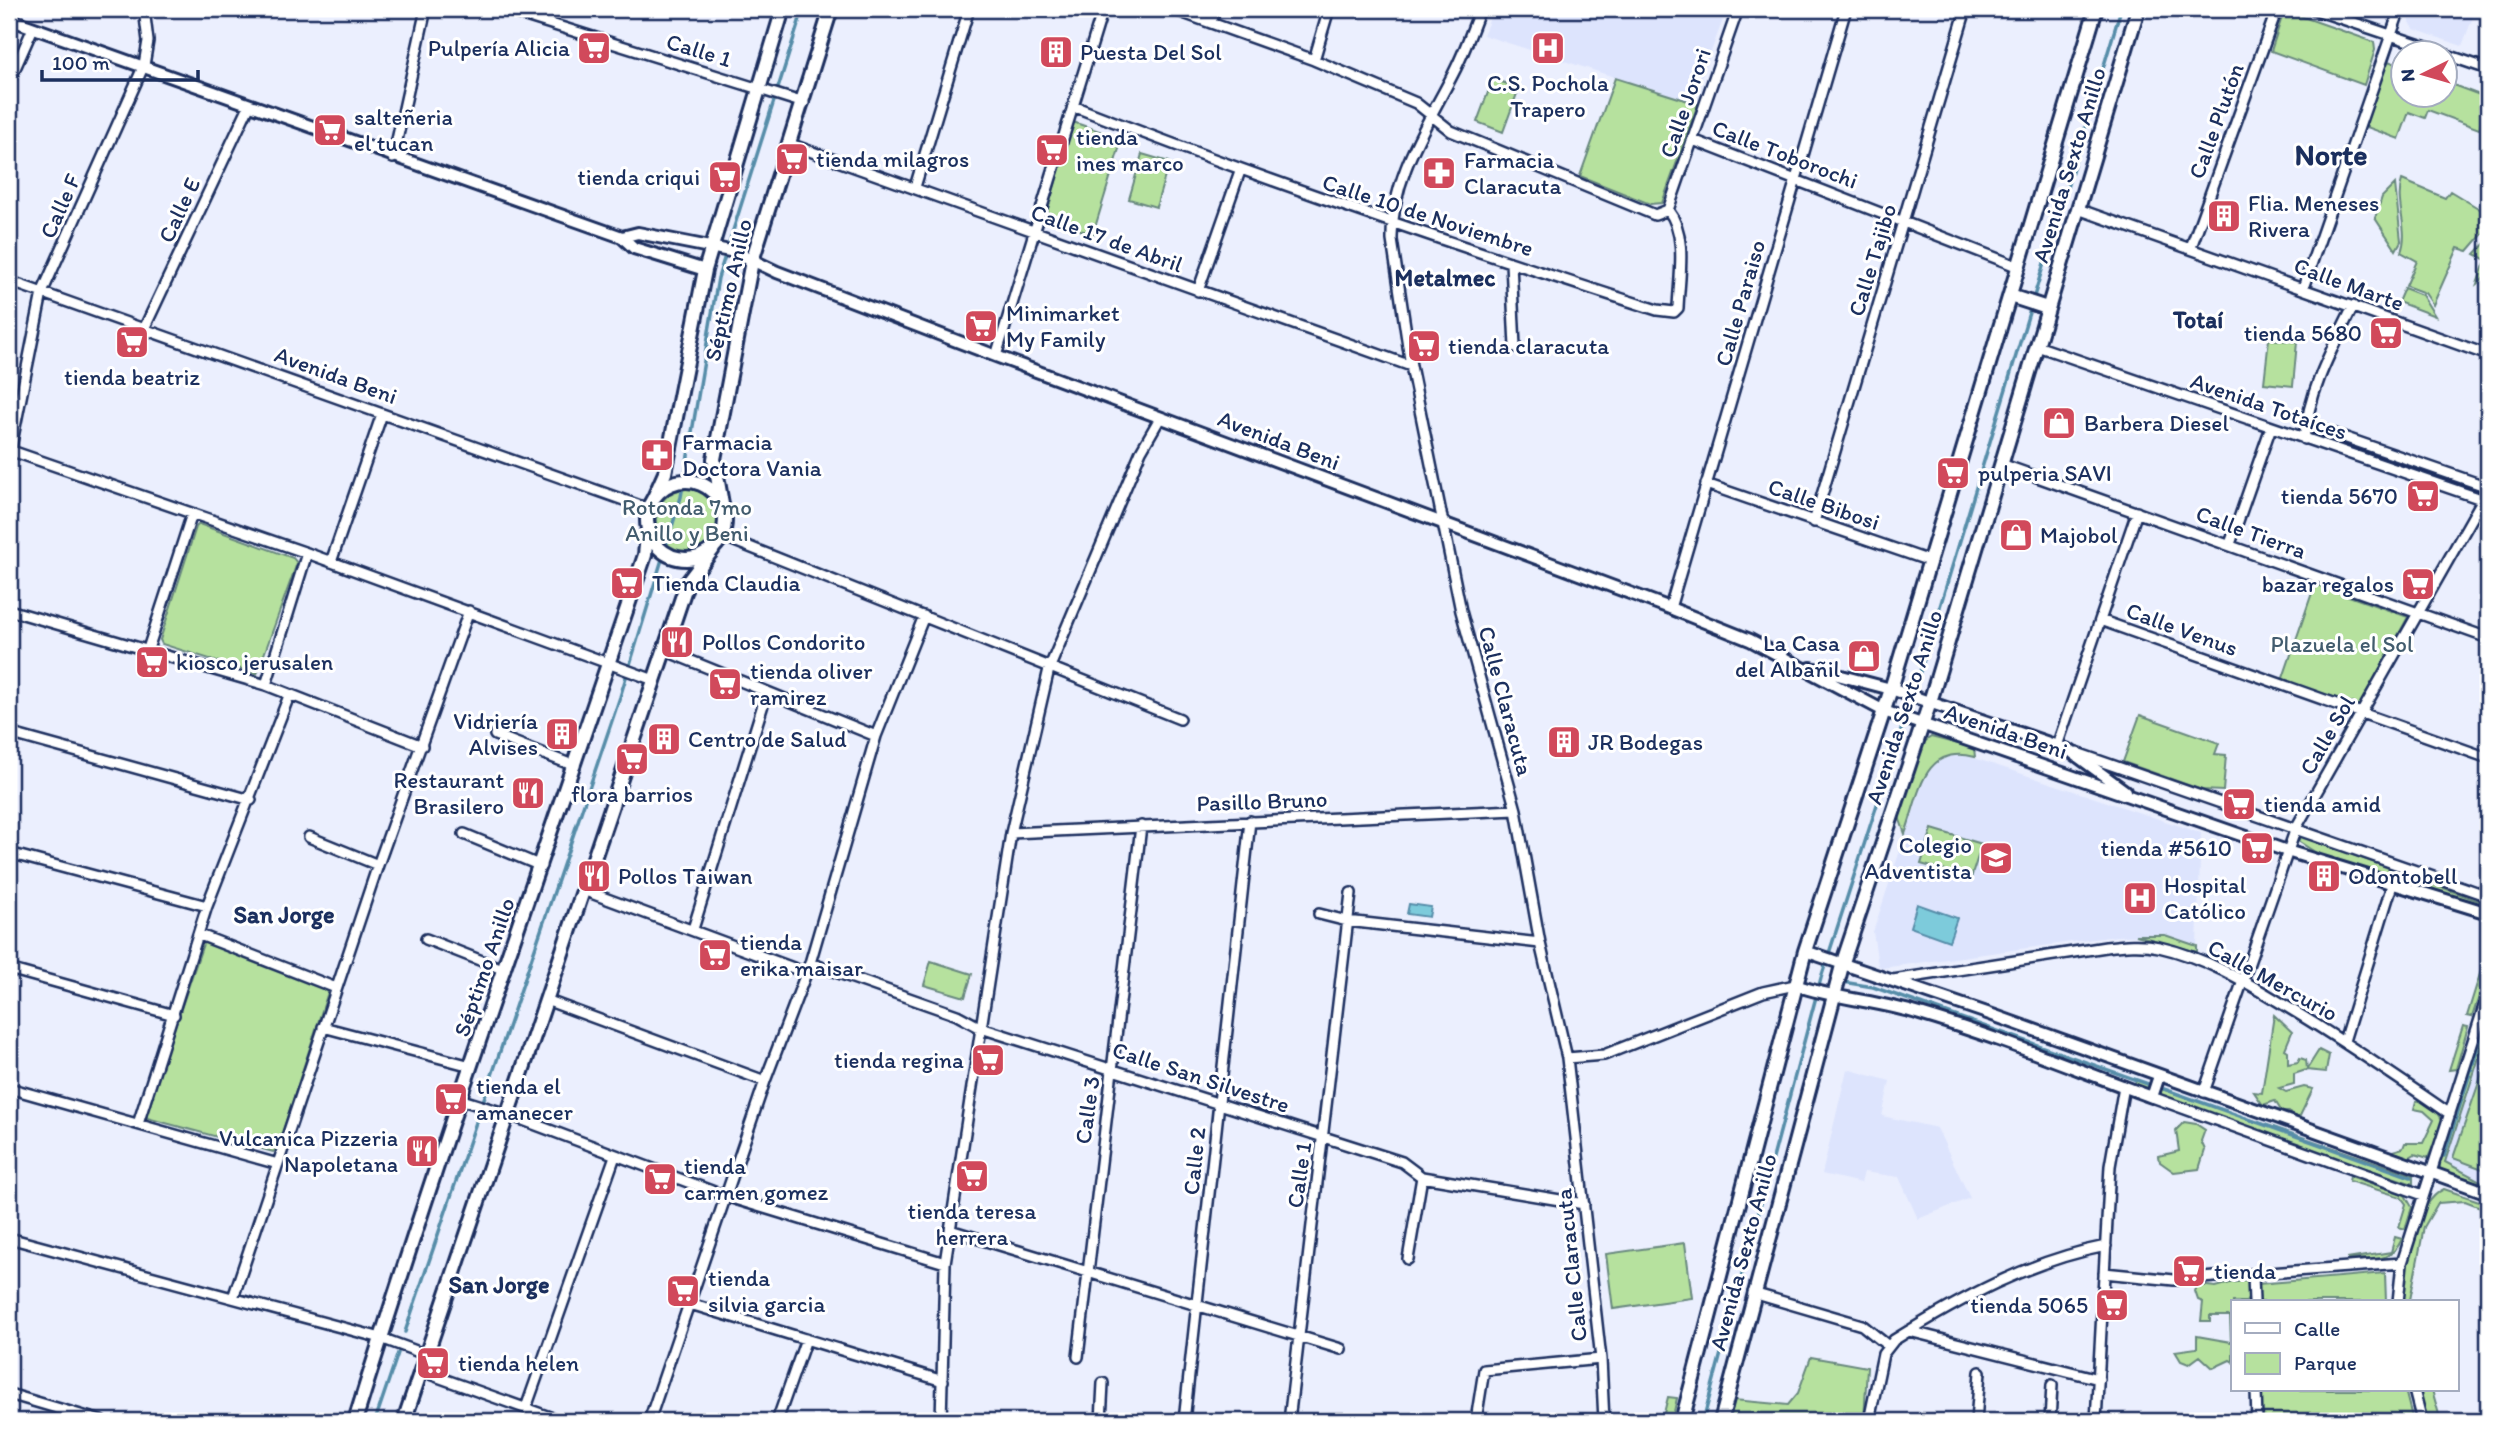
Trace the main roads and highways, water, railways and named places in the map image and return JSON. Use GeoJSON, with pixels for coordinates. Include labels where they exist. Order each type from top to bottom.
{"type":"FeatureCollection","features":[{"type":"Feature","properties":{"kind":"main road","name":"Séptimo Anillo"},"geometry":{"type":"LineString","coordinates":[[650,506],[664,473],[705,270],[716,247],[764,90],[783,9]]}},
{"type":"Feature","properties":{"kind":"main road","name":"Séptimo Anillo"},"geometry":{"type":"LineString","coordinates":[[722,504],[713,470],[714,458],[752,261],[804,103],[831,9]]}},
{"type":"Feature","properties":{"kind":"main road","name":"Avenida Sexto Anillo"},"geometry":{"type":"LineString","coordinates":[[1686,1418],[1809,952],[1894,690],[1930,561],[2096,9]]}},
{"type":"Feature","properties":{"kind":"main road","name":"Avenida Sexto Anillo"},"geometry":{"type":"LineString","coordinates":[[1721,1421],[1838,961],[1927,701],[2037,346],[2043,307],[2078,209],[2138,9]]}},
{"type":"Feature","properties":{"kind":"main road"},"geometry":{"type":"LineString","coordinates":[[2010,296],[2043,307]]}},
{"type":"Feature","properties":{"kind":"main road"},"geometry":{"type":"LineString","coordinates":[[404,1421],[687,583],[713,549],[722,536],[725,516],[722,504],[710,489],[690,481],[676,483],[659,492],[650,506],[648,526],[656,544],[668,555],[691,559],[713,549]]}},
{"type":"Feature","properties":{"kind":"main road","name":"Séptimo Anillo"},"geometry":{"type":"LineString","coordinates":[[355,1421],[459,1099],[541,866],[645,555],[648,526]]}},
{"type":"Feature","properties":{"kind":"water"},"geometry":{"type":"Polygon","coordinates":[[[1409,904],[1431,907],[1429,917],[1407,914],[1409,904]]]}},
{"type":"Feature","properties":{"kind":"water"},"geometry":{"type":"Polygon","coordinates":[[[1917,904],[1957,918],[1949,941],[1910,927],[1917,904]]]}},
{"type":"Feature","properties":{"kind":"waterway"},"geometry":{"type":"LineString","coordinates":[[405,1332],[620,697],[681,497],[718,278],[803,9]]}},
{"type":"Feature","properties":{"kind":"waterway"},"geometry":{"type":"LineString","coordinates":[[1703,1421],[1821,978],[1925,656],[2121,9]]}},
{"type":"Feature","properties":{"kind":"waterway"},"geometry":{"type":"LineString","coordinates":[[1843,982],[1873,987],[2148,1084]]}},
{"type":"Feature","properties":{"kind":"waterway"},"geometry":{"type":"LineString","coordinates":[[2444,1156],[2488,1016]]}},
{"type":"Feature","properties":{"kind":"waterway"},"geometry":{"type":"LineString","coordinates":[[2164,1089],[2411,1177]]}},
{"type":"Feature","properties":{"kind":"waterway"},"geometry":{"type":"LineString","coordinates":[[375,1421],[398,1353]]}},
{"type":"Feature","properties":{"kind":"place","name":"Pulpería Alicia"},"geometry":{"type":"Point","coordinates":[594,48]}},
{"type":"Feature","properties":{"kind":"place","name":"C.S. Pochola Trapero"},"geometry":{"type":"Point","coordinates":[1548,48]}},
{"type":"Feature","properties":{"kind":"place","name":"Puesta Del Sol"},"geometry":{"type":"Point","coordinates":[1056,52]}},
{"type":"Feature","properties":{"kind":"place","name":"salteñeria el tucan"},"geometry":{"type":"Point","coordinates":[330,130]}},
{"type":"Feature","properties":{"kind":"place","name":"tienda ines marco"},"geometry":{"type":"Point","coordinates":[1052,150]}},
{"type":"Feature","properties":{"kind":"place","name":"tienda milagros"},"geometry":{"type":"Point","coordinates":[792,159]}},
{"type":"Feature","properties":{"kind":"place","name":"Farmacia Claracuta"},"geometry":{"type":"Point","coordinates":[1439,173]}},
{"type":"Feature","properties":{"kind":"place","name":"tienda criqui"},"geometry":{"type":"Point","coordinates":[725,177]}},
{"type":"Feature","properties":{"kind":"place","name":"Flia. Meneses Rivera"},"geometry":{"type":"Point","coordinates":[2224,216]}},
{"type":"Feature","properties":{"kind":"place","name":"Minimarket My Family"},"geometry":{"type":"Point","coordinates":[981,326]}},
{"type":"Feature","properties":{"kind":"place","name":"tienda 5680"},"geometry":{"type":"Point","coordinates":[2386,333]}},
{"type":"Feature","properties":{"kind":"place","name":"tienda beatriz"},"geometry":{"type":"Point","coordinates":[132,342]}},
{"type":"Feature","properties":{"kind":"place","name":"tienda claracuta"},"geometry":{"type":"Point","coordinates":[1424,346]}},
{"type":"Feature","properties":{"kind":"place","name":"Barbera Diesel"},"geometry":{"type":"Point","coordinates":[2059,423]}},
{"type":"Feature","properties":{"kind":"place","name":"Farmacia Doctora Vania"},"geometry":{"type":"Point","coordinates":[657,455]}},
{"type":"Feature","properties":{"kind":"place","name":"pulperia SAVI"},"geometry":{"type":"Point","coordinates":[1953,473]}},
{"type":"Feature","properties":{"kind":"place","name":"tienda 5670"},"geometry":{"type":"Point","coordinates":[2423,496]}},
{"type":"Feature","properties":{"kind":"place","name":"Majobol"},"geometry":{"type":"Point","coordinates":[2016,535]}},
{"type":"Feature","properties":{"kind":"place","name":"Tienda Claudia"},"geometry":{"type":"Point","coordinates":[627,583]}},
{"type":"Feature","properties":{"kind":"place","name":"bazar regalos"},"geometry":{"type":"Point","coordinates":[2418,584]}},
{"type":"Feature","properties":{"kind":"place","name":"Pollos Condorito"},"geometry":{"type":"Point","coordinates":[677,642]}},
{"type":"Feature","properties":{"kind":"place","name":"La Casa del Albañil"},"geometry":{"type":"Point","coordinates":[1864,656]}},
{"type":"Feature","properties":{"kind":"place","name":"kiosco jerusalen"},"geometry":{"type":"Point","coordinates":[152,662]}},
{"type":"Feature","properties":{"kind":"place","name":"tienda oliver ramirez"},"geometry":{"type":"Point","coordinates":[725,684]}},
{"type":"Feature","properties":{"kind":"place","name":"Vidriería Alvises"},"geometry":{"type":"Point","coordinates":[562,734]}},
{"type":"Feature","properties":{"kind":"place","name":"Centro de Salud"},"geometry":{"type":"Point","coordinates":[664,739]}},
{"type":"Feature","properties":{"kind":"place","name":"JR Bodegas"},"geometry":{"type":"Point","coordinates":[1564,742]}},
{"type":"Feature","properties":{"kind":"place","name":"flora barrios"},"geometry":{"type":"Point","coordinates":[632,759]}},
{"type":"Feature","properties":{"kind":"place","name":"Restaurant Brasilero"},"geometry":{"type":"Point","coordinates":[528,793]}},
{"type":"Feature","properties":{"kind":"place","name":"tienda amid"},"geometry":{"type":"Point","coordinates":[2239,804]}},
{"type":"Feature","properties":{"kind":"place","name":"tienda #5610"},"geometry":{"type":"Point","coordinates":[2257,848]}},
{"type":"Feature","properties":{"kind":"place","name":"Colegio Adventista"},"geometry":{"type":"Point","coordinates":[1996,858]}},
{"type":"Feature","properties":{"kind":"place","name":"Pollos Taiwan"},"geometry":{"type":"Point","coordinates":[594,876]}},
{"type":"Feature","properties":{"kind":"place","name":"Odontobell"},"geometry":{"type":"Point","coordinates":[2324,876]}},
{"type":"Feature","properties":{"kind":"place","name":"Hospital Católico"},"geometry":{"type":"Point","coordinates":[2140,898]}},
{"type":"Feature","properties":{"kind":"place","name":"tienda erika maisar"},"geometry":{"type":"Point","coordinates":[715,955]}},
{"type":"Feature","properties":{"kind":"place","name":"tienda regina"},"geometry":{"type":"Point","coordinates":[988,1060]}},
{"type":"Feature","properties":{"kind":"place","name":"tienda el amanecer"},"geometry":{"type":"Point","coordinates":[451,1099]}},
{"type":"Feature","properties":{"kind":"place","name":"Vulcanica Pizzeria Napoletana"},"geometry":{"type":"Point","coordinates":[422,1151]}},
{"type":"Feature","properties":{"kind":"place","name":"tienda teresa herrera"},"geometry":{"type":"Point","coordinates":[972,1176]}},
{"type":"Feature","properties":{"kind":"place","name":"tienda carmen gomez"},"geometry":{"type":"Point","coordinates":[660,1179]}},
{"type":"Feature","properties":{"kind":"place","name":"tienda"},"geometry":{"type":"Point","coordinates":[2189,1271]}},
{"type":"Feature","properties":{"kind":"place","name":"tienda silvia garcia"},"geometry":{"type":"Point","coordinates":[683,1291]}},
{"type":"Feature","properties":{"kind":"place","name":"tienda 5065"},"geometry":{"type":"Point","coordinates":[2112,1305]}},
{"type":"Feature","properties":{"kind":"place","name":"tienda helen"},"geometry":{"type":"Point","coordinates":[433,1363]}},
{"type":"Feature","properties":{"kind":"district","name":"Norte"},"geometry":{"type":"Point","coordinates":[2331,154]}},
{"type":"Feature","properties":{"kind":"district","name":"Metalmec"},"geometry":{"type":"Point","coordinates":[1445,277]}},
{"type":"Feature","properties":{"kind":"district","name":"Totaí"},"geometry":{"type":"Point","coordinates":[2198,319]}},
{"type":"Feature","properties":{"kind":"district","name":"San Jorge"},"geometry":{"type":"Point","coordinates":[284,914]}},
{"type":"Feature","properties":{"kind":"district","name":"San Jorge"},"geometry":{"type":"Point","coordinates":[499,1284]}},
{"type":"Feature","properties":{"kind":"park label","name":"Rotonda 7mo Anillo y Beni"},"geometry":{"type":"Point","coordinates":[687,520]}},
{"type":"Feature","properties":{"kind":"park label","name":"Plazuela el Sol"},"geometry":{"type":"Point","coordinates":[2342,644]}}]}
